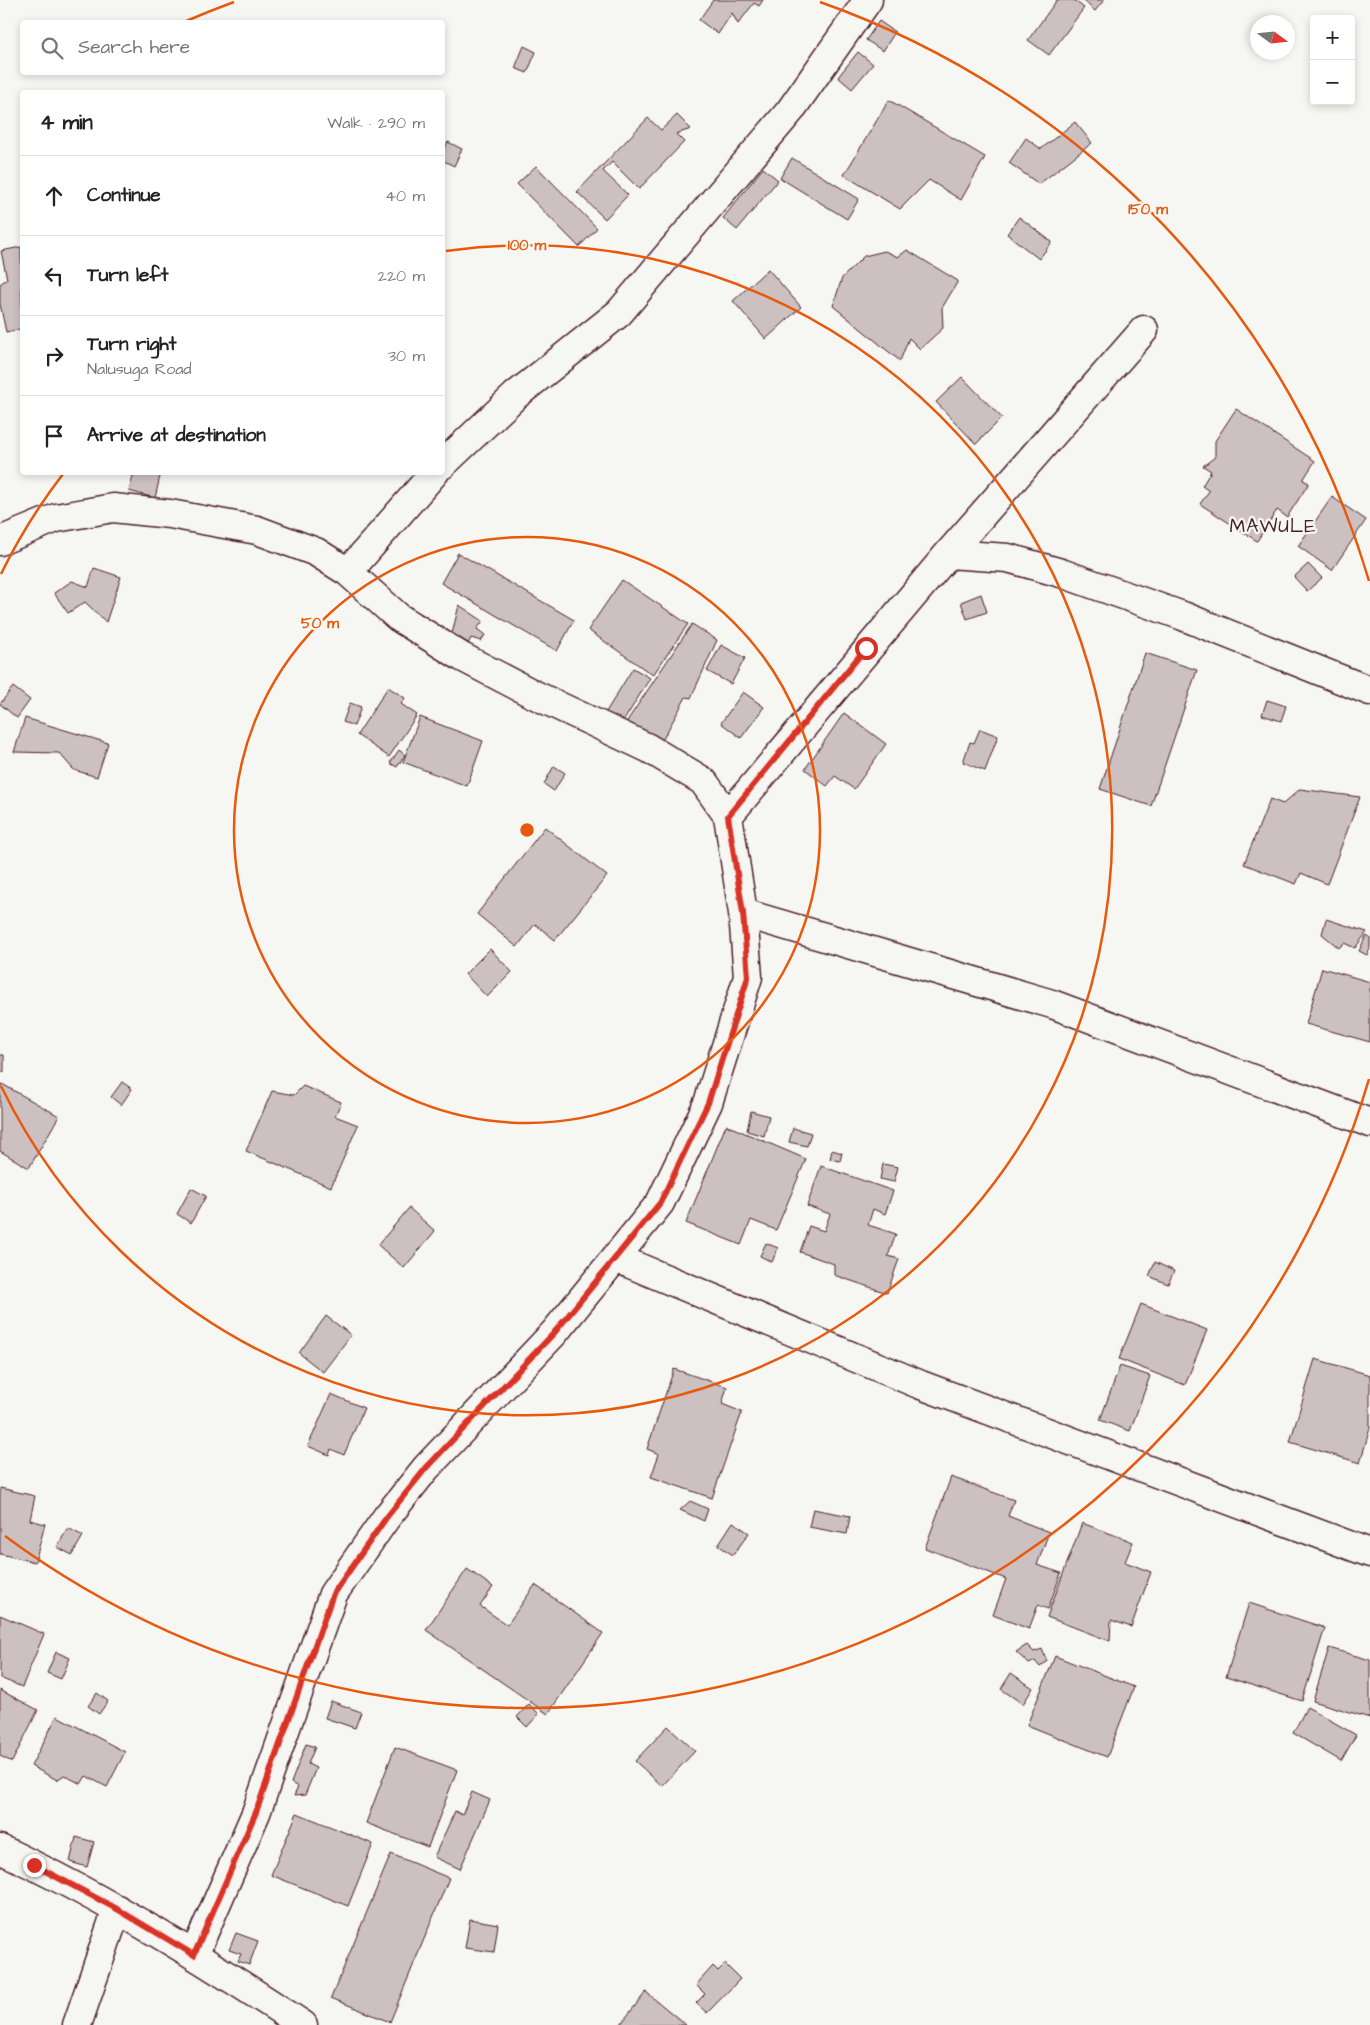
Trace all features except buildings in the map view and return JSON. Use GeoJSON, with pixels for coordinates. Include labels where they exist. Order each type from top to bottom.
{"type":"FeatureCollection","features":[{"type":"Feature","properties":{"kind":"street"},"geometry":{"type":"LineString","coordinates":[[445,461],[516,395],[619,313],[790,111],[868,0]]}},
{"type":"Feature","properties":{"kind":"street"},"geometry":{"type":"LineString","coordinates":[[728,816],[948,554],[1144,330]]}},
{"type":"Feature","properties":{"kind":"street"},"geometry":{"type":"LineString","coordinates":[[348,572],[432,475]]}},
{"type":"Feature","properties":{"kind":"street"},"geometry":{"type":"LineString","coordinates":[[0,541],[56,518],[113,508],[170,514],[257,530],[316,552],[348,572],[398,617],[462,657],[533,694],[648,748],[703,781],[728,816],[743,913],[748,977],[708,1103],[660,1203],[554,1333],[426,1468],[386,1518],[333,1594],[256,1812],[194,1955]]}},
{"type":"Feature","properties":{"kind":"street"},"geometry":{"type":"LineString","coordinates":[[948,554],[1008,558],[1061,572],[1183,616],[1370,691]]}},
{"type":"Feature","properties":{"kind":"street"},"geometry":{"type":"LineString","coordinates":[[743,913],[1052,1004],[1370,1123]]}},
{"type":"Feature","properties":{"kind":"street"},"geometry":{"type":"LineString","coordinates":[[616,1258],[921,1385],[1370,1553]]}},
{"type":"Feature","properties":{"kind":"street"},"geometry":{"type":"LineString","coordinates":[[0,1849],[117,1909],[194,1955],[303,2025]]}},
{"type":"Feature","properties":{"kind":"street"},"geometry":{"type":"LineString","coordinates":[[77,2025],[117,1909]]}},
{"type":"Feature","properties":{"kind":"district","name":"MAWULE"},"geometry":{"type":"Point","coordinates":[1273,526]}},
{"type":"Feature","properties":{"kind":"route"},"geometry":{"type":"LineString","coordinates":[[34,1865],[117,1909],[194,1955],[256,1812],[333,1594],[386,1518],[426,1468],[554,1333],[660,1203],[708,1103],[748,977],[743,913],[728,816],[866,648]]}}]}
